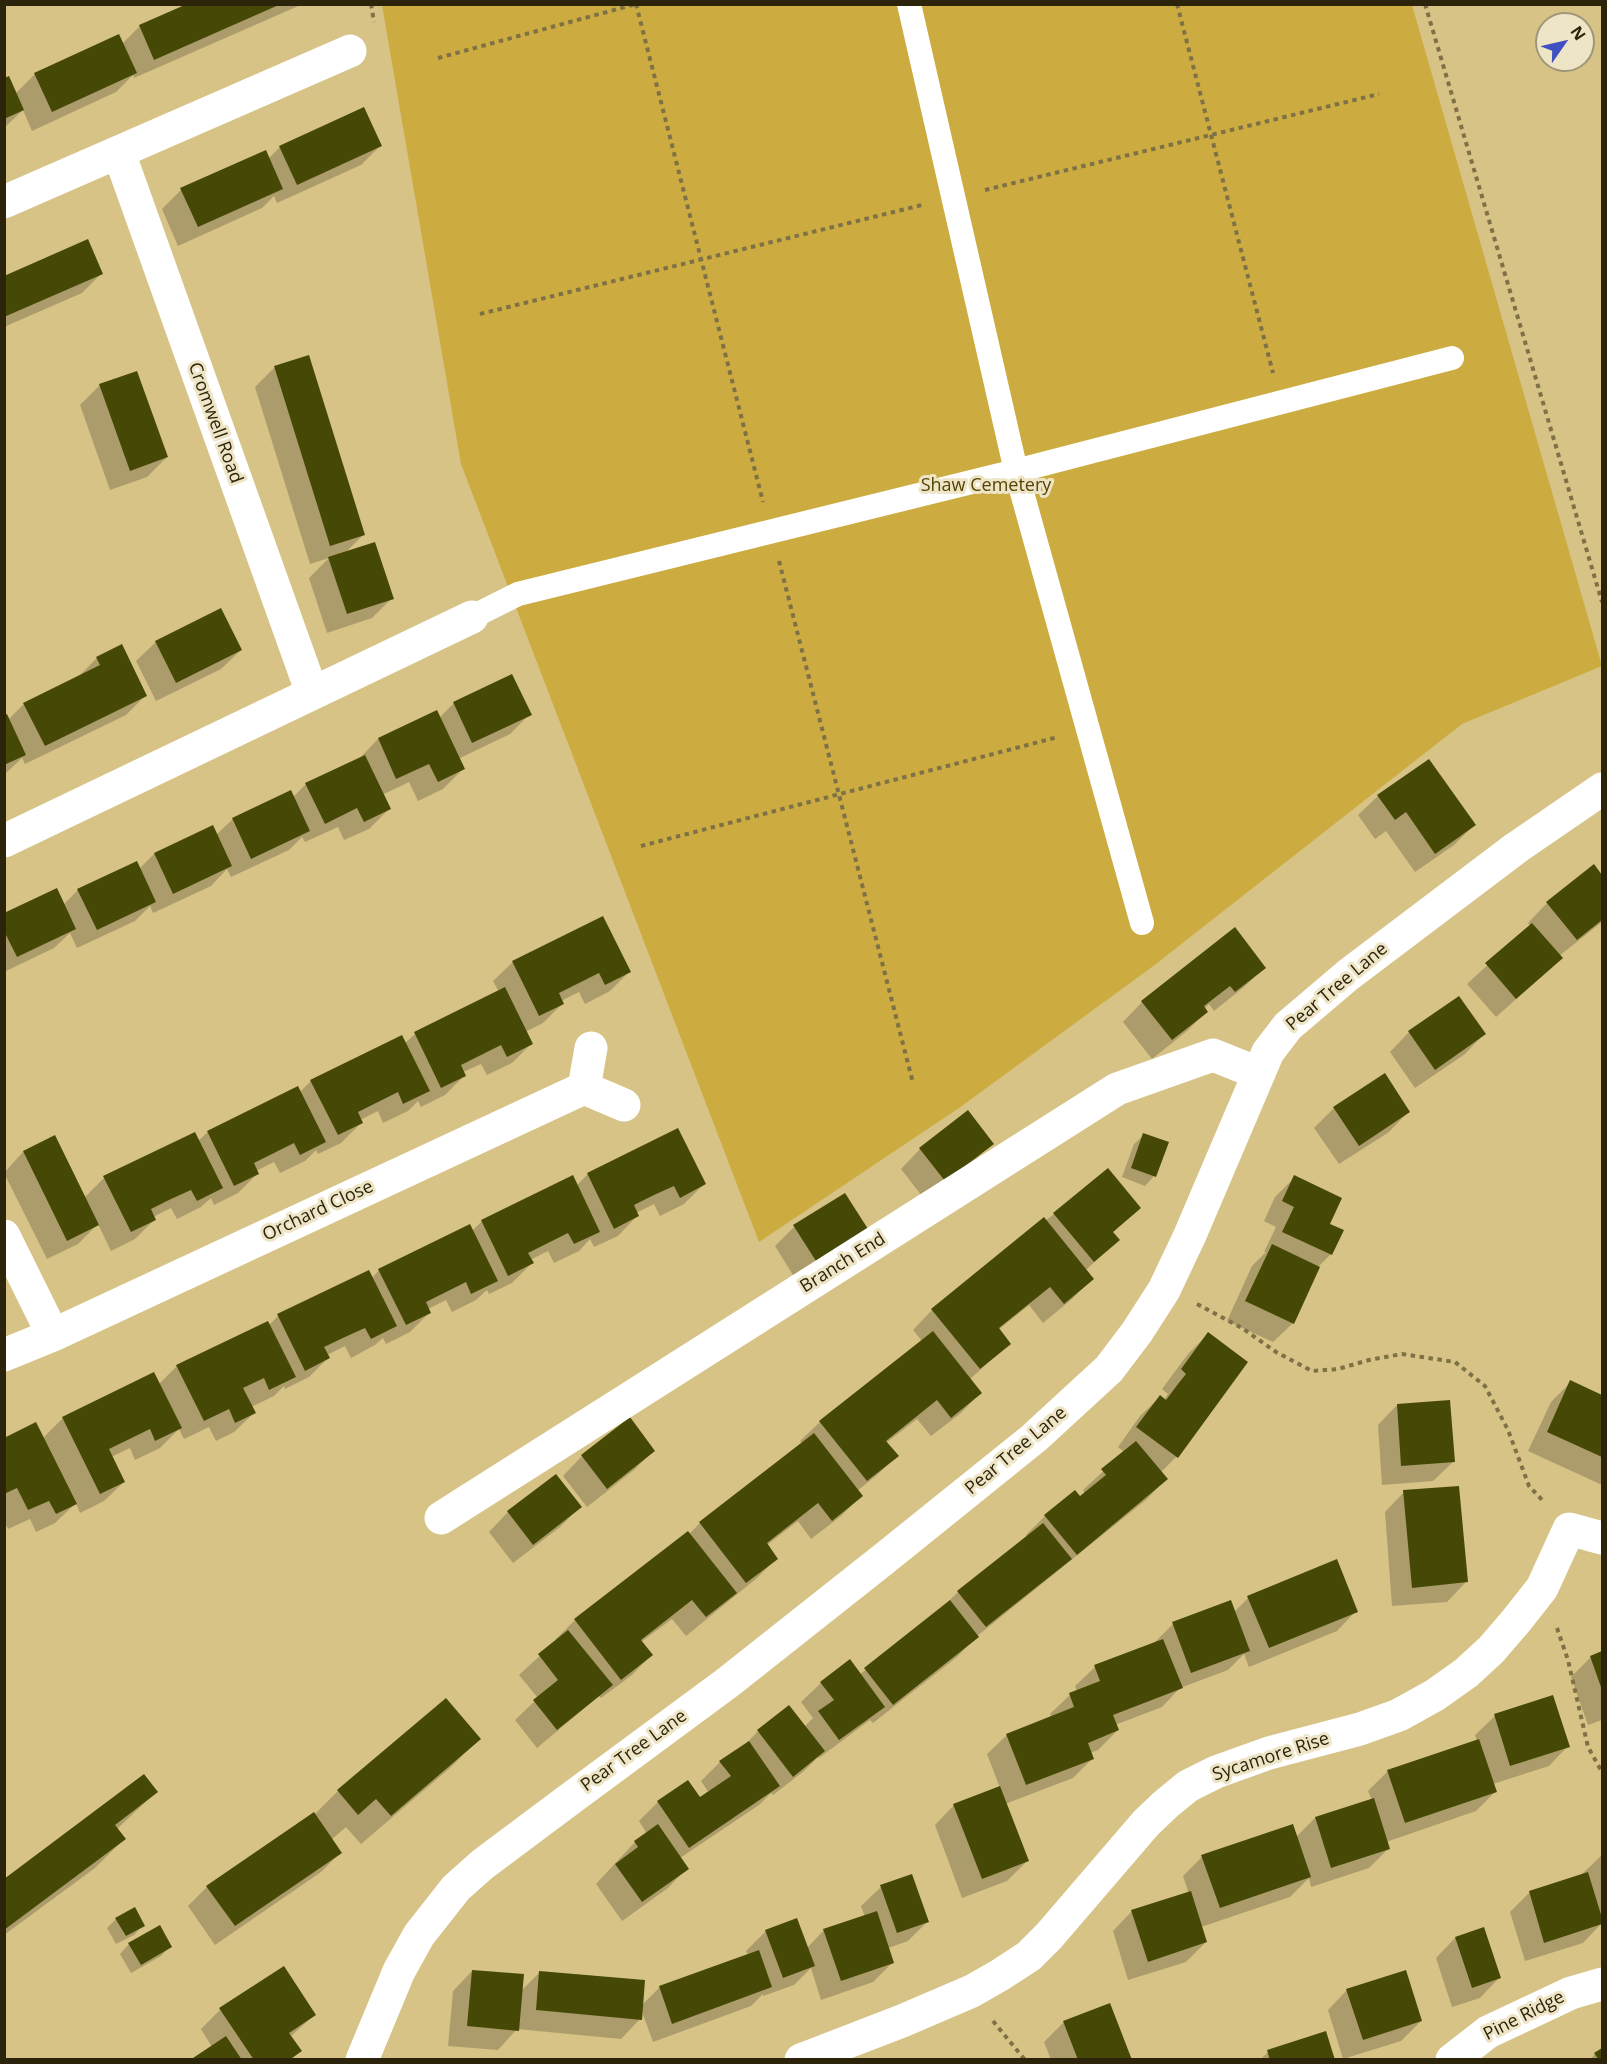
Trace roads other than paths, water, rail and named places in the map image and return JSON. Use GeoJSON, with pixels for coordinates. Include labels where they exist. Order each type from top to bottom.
{"type":"FeatureCollection","features":[{"type":"Feature","properties":{"kind":"street"},"geometry":{"type":"LineString","coordinates":[[4,202],[350,51]]}},
{"type":"Feature","properties":{"kind":"street","name":"Cromwell Road"},"geometry":{"type":"LineString","coordinates":[[118,153],[312,693]]}},
{"type":"Feature","properties":{"kind":"street"},"geometry":{"type":"LineString","coordinates":[[4,841],[472,617]]}},
{"type":"Feature","properties":{"kind":"street","name":"Pear Tree Lane"},"geometry":{"type":"LineString","coordinates":[[362,2060],[404,1962],[419,1935],[456,1888],[483,1864],[555,1809],[727,1683],[1034,1438],[1110,1369],[1164,1290],[1190,1235],[1268,1052],[1288,1026],[1348,975],[1516,848],[1602,789]]}},
{"type":"Feature","properties":{"kind":"street"},"geometry":{"type":"LineString","coordinates":[[591,1048],[584,1088],[624,1105]]}},
{"type":"Feature","properties":{"kind":"street","name":"Branch End"},"geometry":{"type":"LineString","coordinates":[[441,1518],[1117,1089],[1213,1055],[1258,1074]]}},
{"type":"Feature","properties":{"kind":"street","name":"Orchard Close"},"geometry":{"type":"LineString","coordinates":[[4,1355],[52,1335],[584,1088]]}},
{"type":"Feature","properties":{"kind":"street"},"geometry":{"type":"LineString","coordinates":[[4,1236],[52,1335]]}},
{"type":"Feature","properties":{"kind":"street","name":"Sycamore Rise"},"geometry":{"type":"LineString","coordinates":[[801,2060],[972,1991],[1000,1976],[1029,1956],[1049,1936],[1146,1823],[1188,1786],[1216,1772],[1269,1753],[1360,1729],[1400,1715],[1435,1695],[1491,1650],[1542,1588],[1569,1528],[1602,1538]]}},
{"type":"Feature","properties":{"kind":"street","name":"Pine Ridge"},"geometry":{"type":"LineString","coordinates":[[1452,2060],[1488,2032],[1571,1993],[1602,1984]]}},
{"type":"Feature","properties":{"kind":"lane"},"geometry":{"type":"LineString","coordinates":[[909,4],[1016,471],[1142,923]]}},
{"type":"Feature","properties":{"kind":"lane"},"geometry":{"type":"LineString","coordinates":[[472,617],[518,594],[1016,471],[1452,358]]}},
{"type":"Feature","properties":{"kind":"park label","name":"Shaw Cemetery"},"geometry":{"type":"Point","coordinates":[986,486]}}]}
